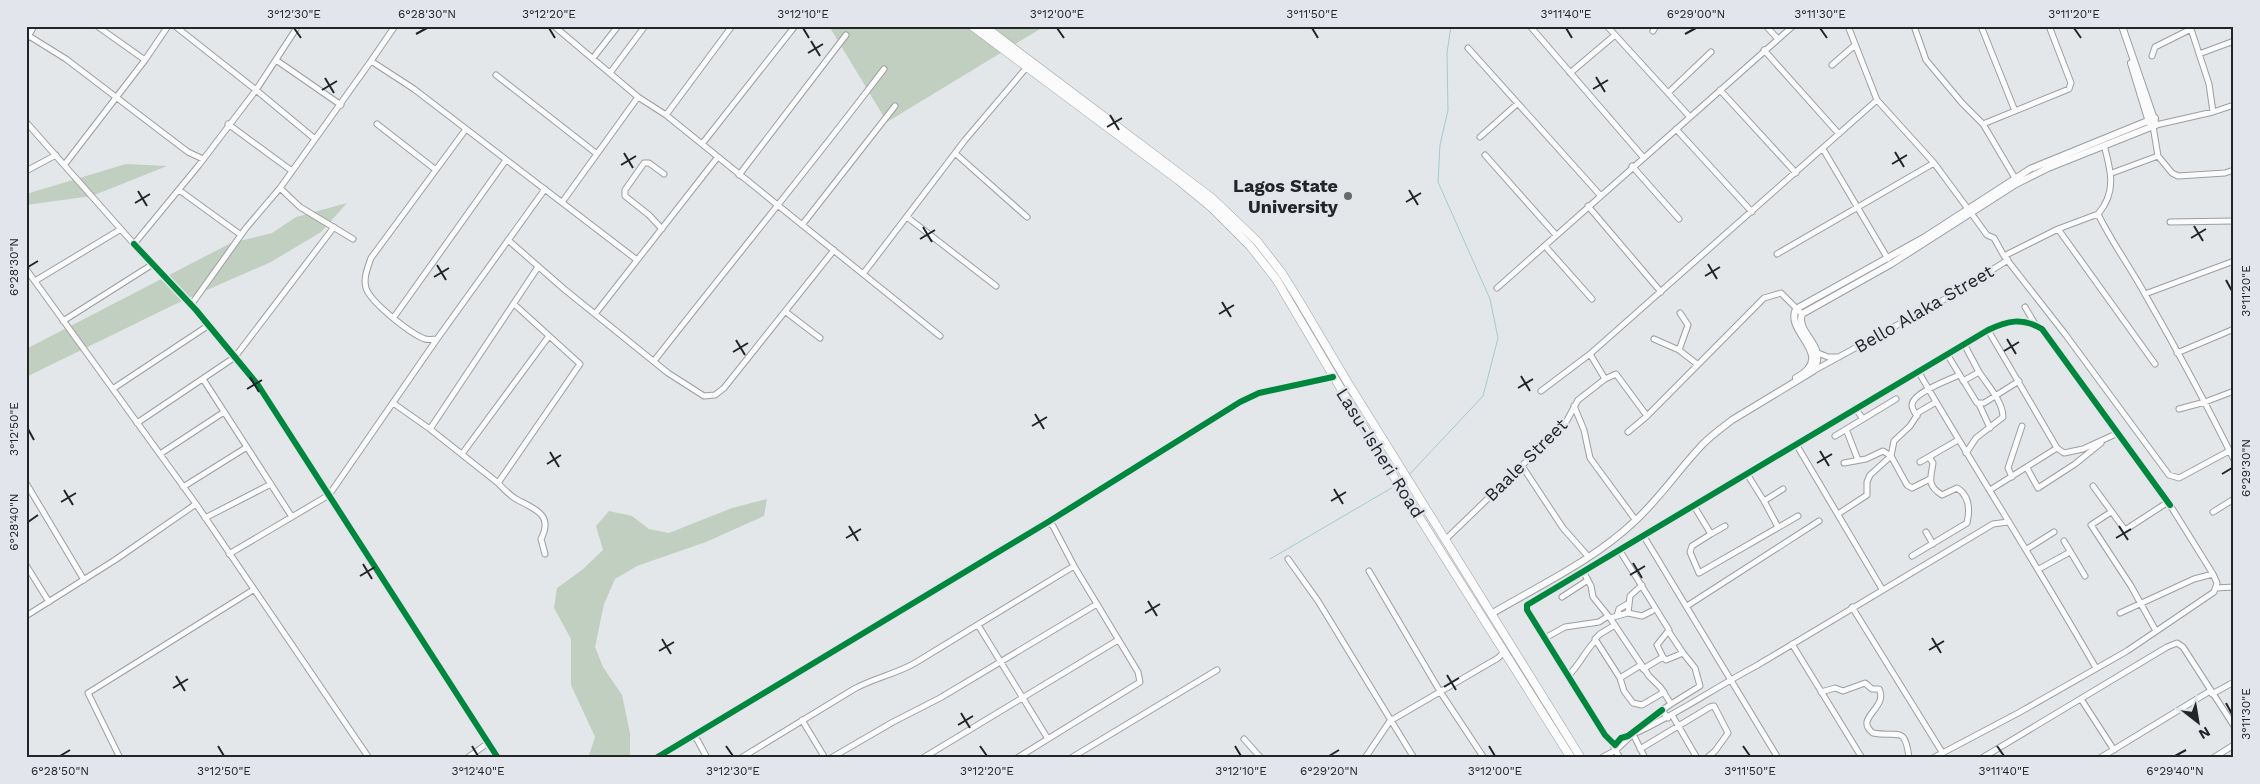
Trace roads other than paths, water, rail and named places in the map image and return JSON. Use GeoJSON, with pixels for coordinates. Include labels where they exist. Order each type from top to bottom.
{"type":"FeatureCollection","features":[{"type":"Feature","properties":{"kind":"main road","name":"Lasu-Isheri Road"},"geometry":{"type":"LineString","coordinates":[[972,26],[1185,186],[1212,208],[1250,246],[1276,279],[1333,377],[1571,758]]}},
{"type":"Feature","properties":{"kind":"main road","name":"Lasu-Isheri Road"},"geometry":{"type":"LineString","coordinates":[[984,26],[1218,203],[1257,241],[1296,295],[1445,540],[1581,758]]}},
{"type":"Feature","properties":{"kind":"street"},"geometry":{"type":"LineString","coordinates":[[34,26],[28,38],[66,59],[188,152],[203,159]]}},
{"type":"Feature","properties":{"kind":"street"},"geometry":{"type":"LineString","coordinates":[[97,26],[145,60]]}},
{"type":"Feature","properties":{"kind":"street"},"geometry":{"type":"LineString","coordinates":[[104,32],[109,26]]}},
{"type":"Feature","properties":{"kind":"street"},"geometry":{"type":"LineString","coordinates":[[65,164],[145,60],[168,26]]}},
{"type":"Feature","properties":{"kind":"street"},"geometry":{"type":"LineString","coordinates":[[175,26],[316,139]]}},
{"type":"Feature","properties":{"kind":"street"},"geometry":{"type":"LineString","coordinates":[[191,305],[241,235],[280,188],[316,139],[395,26]]}},
{"type":"Feature","properties":{"kind":"street"},"geometry":{"type":"LineString","coordinates":[[593,58],[618,26]]}},
{"type":"Feature","properties":{"kind":"street"},"geometry":{"type":"LineString","coordinates":[[610,73],[646,26]]}},
{"type":"Feature","properties":{"kind":"street"},"geometry":{"type":"LineString","coordinates":[[666,115],[732,26]]}},
{"type":"Feature","properties":{"kind":"street"},"geometry":{"type":"LineString","coordinates":[[702,144],[795,26]]}},
{"type":"Feature","properties":{"kind":"street"},"geometry":{"type":"LineString","coordinates":[[1530,26],[1644,157]]}},
{"type":"Feature","properties":{"kind":"street"},"geometry":{"type":"LineString","coordinates":[[1607,26],[1689,116]]}},
{"type":"Feature","properties":{"kind":"street"},"geometry":{"type":"LineString","coordinates":[[1766,26],[1777,38]]}},
{"type":"Feature","properties":{"kind":"street"},"geometry":{"type":"LineString","coordinates":[[1497,288],[1632,166],[1793,26]]}},
{"type":"Feature","properties":{"kind":"street"},"geometry":{"type":"LineString","coordinates":[[1848,26],[1877,100],[1934,163],[1987,235],[1994,238],[2006,258],[2066,334],[2169,475],[2179,478],[2228,450]]}},
{"type":"Feature","properties":{"kind":"street"},"geometry":{"type":"LineString","coordinates":[[1914,26],[1926,60],[1962,102],[1984,124],[2015,178]]}},
{"type":"Feature","properties":{"kind":"street"},"geometry":{"type":"LineString","coordinates":[[1981,26],[2015,110]]}},
{"type":"Feature","properties":{"kind":"street"},"geometry":{"type":"LineString","coordinates":[[1984,124],[2066,91],[2071,86],[2049,26]]}},
{"type":"Feature","properties":{"kind":"street"},"geometry":{"type":"LineString","coordinates":[[2118,26],[2153,123]]}},
{"type":"Feature","properties":{"kind":"street"},"geometry":{"type":"LineString","coordinates":[[2122,26],[2153,123],[2158,156],[2172,173],[2178,176],[2225,173],[2234,170]]}},
{"type":"Feature","properties":{"kind":"street"},"geometry":{"type":"LineString","coordinates":[[558,27],[638,97],[666,115],[940,336]]}},
{"type":"Feature","properties":{"kind":"street"},"geometry":{"type":"LineString","coordinates":[[2152,56],[2155,47],[2190,28],[2209,84],[2214,112]]}},
{"type":"Feature","properties":{"kind":"street"},"geometry":{"type":"LineString","coordinates":[[134,244],[179,190],[256,90],[296,29]]}},
{"type":"Feature","properties":{"kind":"street"},"geometry":{"type":"LineString","coordinates":[[1570,73],[1615,35]]}},
{"type":"Feature","properties":{"kind":"street"},"geometry":{"type":"LineString","coordinates":[[739,175],[846,36]]}},
{"type":"Feature","properties":{"kind":"street"},"geometry":{"type":"LineString","coordinates":[[2199,54],[2234,41]]}},
{"type":"Feature","properties":{"kind":"street"},"geometry":{"type":"LineString","coordinates":[[1832,65],[1855,44]]}},
{"type":"Feature","properties":{"kind":"street"},"geometry":{"type":"LineString","coordinates":[[1468,48],[1600,195]]}},
{"type":"Feature","properties":{"kind":"street"},"geometry":{"type":"LineString","coordinates":[[1764,50],[1840,134]]}},
{"type":"Feature","properties":{"kind":"street"},"geometry":{"type":"LineString","coordinates":[[1668,93],[1711,52]]}},
{"type":"Feature","properties":{"kind":"street"},"geometry":{"type":"LineString","coordinates":[[276,60],[340,105]]}},
{"type":"Feature","properties":{"kind":"street"},"geometry":{"type":"LineString","coordinates":[[371,61],[414,89],[563,201],[637,260]]}},
{"type":"Feature","properties":{"kind":"street"},"geometry":{"type":"LineString","coordinates":[[863,274],[965,140],[1027,67]]}},
{"type":"Feature","properties":{"kind":"street"},"geometry":{"type":"LineString","coordinates":[[654,362],[776,204],[811,165],[884,69]]}},
{"type":"Feature","properties":{"kind":"street"},"geometry":{"type":"LineString","coordinates":[[496,75],[597,154]]}},
{"type":"Feature","properties":{"kind":"street"},"geometry":{"type":"LineString","coordinates":[[1720,90],[1796,173]]}},
{"type":"Feature","properties":{"kind":"street"},"geometry":{"type":"LineString","coordinates":[[563,201],[638,97]]}},
{"type":"Feature","properties":{"kind":"street"},"geometry":{"type":"LineString","coordinates":[[1541,391],[1590,354],[1662,292],[1877,100]]}},
{"type":"Feature","properties":{"kind":"street"},"geometry":{"type":"LineString","coordinates":[[1480,137],[1517,104]]}},
{"type":"Feature","properties":{"kind":"street"},"geometry":{"type":"LineString","coordinates":[[1799,311],[1891,264],[2030,169],[2153,123],[2214,112],[2234,105]]}},
{"type":"Feature","properties":{"kind":"street"},"geometry":{"type":"LineString","coordinates":[[802,225],[895,106]]}},
{"type":"Feature","properties":{"kind":"street"},"geometry":{"type":"LineString","coordinates":[[26,122],[191,305],[258,385],[498,758]]}},
{"type":"Feature","properties":{"kind":"street"},"geometry":{"type":"LineString","coordinates":[[1490,612],[1586,554],[1619,531],[1634,518],[1690,452],[1718,426],[1807,370],[1812,362],[1812,353],[1796,325],[1794,314],[2016,184],[2048,168],[2104,146],[2153,123]]}},
{"type":"Feature","properties":{"kind":"street"},"geometry":{"type":"LineString","coordinates":[[228,124],[292,171]]}},
{"type":"Feature","properties":{"kind":"street"},"geometry":{"type":"LineString","coordinates":[[377,124],[436,170]]}},
{"type":"Feature","properties":{"kind":"street"},"geometry":{"type":"LineString","coordinates":[[1676,128],[1752,212]]}},
{"type":"Feature","properties":{"kind":"street"},"geometry":{"type":"LineString","coordinates":[[437,339],[427,340],[408,329],[371,297],[366,287],[366,275],[371,258],[466,129]]}},
{"type":"Feature","properties":{"kind":"street"},"geometry":{"type":"LineString","coordinates":[[2104,146],[2112,173],[2109,196],[2105,206],[2098,214],[2109,238],[2145,294],[2233,457]]}},
{"type":"Feature","properties":{"kind":"street"},"geometry":{"type":"LineString","coordinates":[[1823,149],[1888,259]]}},
{"type":"Feature","properties":{"kind":"street"},"geometry":{"type":"LineString","coordinates":[[956,154],[1027,217]]}},
{"type":"Feature","properties":{"kind":"street"},"geometry":{"type":"LineString","coordinates":[[26,171],[56,155]]}},
{"type":"Feature","properties":{"kind":"street"},"geometry":{"type":"LineString","coordinates":[[1485,155],[1556,235]]}},
{"type":"Feature","properties":{"kind":"street"},"geometry":{"type":"LineString","coordinates":[[2112,173],[2158,156]]}},
{"type":"Feature","properties":{"kind":"street"},"geometry":{"type":"LineString","coordinates":[[595,314],[717,158]]}},
{"type":"Feature","properties":{"kind":"street"},"geometry":{"type":"LineString","coordinates":[[394,317],[506,160]]}},
{"type":"Feature","properties":{"kind":"street"},"geometry":{"type":"LineString","coordinates":[[662,229],[649,215],[625,196],[624,190],[644,163],[649,162],[664,174]]}},
{"type":"Feature","properties":{"kind":"street"},"geometry":{"type":"LineString","coordinates":[[1777,254],[1934,163]]}},
{"type":"Feature","properties":{"kind":"street"},"geometry":{"type":"LineString","coordinates":[[1632,166],[1678,219]]}},
{"type":"Feature","properties":{"kind":"street"},"geometry":{"type":"LineString","coordinates":[[280,188],[300,207],[353,239]]}},
{"type":"Feature","properties":{"kind":"street"},"geometry":{"type":"LineString","coordinates":[[229,554],[329,495],[437,339],[545,189]]}},
{"type":"Feature","properties":{"kind":"street"},"geometry":{"type":"LineString","coordinates":[[179,190],[241,235]]}},
{"type":"Feature","properties":{"kind":"street"},"geometry":{"type":"LineString","coordinates":[[1588,206],[1662,292]]}},
{"type":"Feature","properties":{"kind":"street","name":"Bello Alaka Street"},"geometry":{"type":"LineString","coordinates":[[1814,371],[1945,299],[2006,258],[2058,229],[2098,214]]}},
{"type":"Feature","properties":{"kind":"street"},"geometry":{"type":"LineString","coordinates":[[907,216],[996,286]]}},
{"type":"Feature","properties":{"kind":"street"},"geometry":{"type":"LineString","coordinates":[[2170,222],[2234,221]]}},
{"type":"Feature","properties":{"kind":"street"},"geometry":{"type":"LineString","coordinates":[[137,423],[235,357],[334,227]]}},
{"type":"Feature","properties":{"kind":"street"},"geometry":{"type":"LineString","coordinates":[[35,281],[121,229]]}},
{"type":"Feature","properties":{"kind":"street"},"geometry":{"type":"LineString","coordinates":[[2058,229],[2155,364]]}},
{"type":"Feature","properties":{"kind":"street"},"geometry":{"type":"LineString","coordinates":[[508,240],[538,268],[654,362],[704,396],[715,395],[724,388],[834,250]]}},
{"type":"Feature","properties":{"kind":"street"},"geometry":{"type":"LineString","coordinates":[[1545,246],[1592,299]]}},
{"type":"Feature","properties":{"kind":"street"},"geometry":{"type":"LineString","coordinates":[[2145,294],[2234,261]]}},
{"type":"Feature","properties":{"kind":"street"},"geometry":{"type":"LineString","coordinates":[[63,320],[153,264]]}},
{"type":"Feature","properties":{"kind":"street"},"geometry":{"type":"LineString","coordinates":[[430,429],[538,268]]}},
{"type":"Feature","properties":{"kind":"street"},"geometry":{"type":"LineString","coordinates":[[26,269],[114,388],[196,504],[369,758]]}},
{"type":"Feature","properties":{"kind":"street"},"geometry":{"type":"LineString","coordinates":[[1490,612],[1581,561],[1621,533],[1646,510],[1705,443],[1720,430],[1732,420],[1814,371],[1818,360],[1818,353],[1802,324],[1799,311],[1781,294],[1764,298],[1697,364],[1648,416],[1628,432]]}},
{"type":"Feature","properties":{"kind":"street"},"geometry":{"type":"LineString","coordinates":[[498,483],[580,364],[514,304]]}},
{"type":"Feature","properties":{"kind":"street"},"geometry":{"type":"LineString","coordinates":[[1933,758],[2020,712],[2096,668],[2209,597],[2216,588],[2214,574],[2170,505],[2049,336],[2035,324],[2025,307]]}},
{"type":"Feature","properties":{"kind":"street"},"geometry":{"type":"LineString","coordinates":[[786,312],[820,338]]}},
{"type":"Feature","properties":{"kind":"street"},"geometry":{"type":"LineString","coordinates":[[1679,350],[1688,325],[1680,313]]}},
{"type":"Feature","properties":{"kind":"street"},"geometry":{"type":"LineString","coordinates":[[1620,758],[1526,608],[1643,535],[1988,330],[2006,321],[2035,324]]}},
{"type":"Feature","properties":{"kind":"street"},"geometry":{"type":"LineString","coordinates":[[114,388],[208,325]]}},
{"type":"Feature","properties":{"kind":"street"},"geometry":{"type":"LineString","coordinates":[[2176,352],[2234,329]]}},
{"type":"Feature","properties":{"kind":"street"},"geometry":{"type":"LineString","coordinates":[[1988,330],[2058,448],[2064,453],[2074,452],[2118,433]]}},
{"type":"Feature","properties":{"kind":"street"},"geometry":{"type":"LineString","coordinates":[[462,454],[549,336]]}},
{"type":"Feature","properties":{"kind":"street"},"geometry":{"type":"LineString","coordinates":[[1654,339],[1679,350],[1697,364]]}},
{"type":"Feature","properties":{"kind":"street"},"geometry":{"type":"LineString","coordinates":[[1964,344],[2004,413],[2003,417],[1976,438],[1966,452]]}},
{"type":"Feature","properties":{"kind":"street","name":"Bello Alaka Street"},"geometry":{"type":"LineString","coordinates":[[1818,353],[1828,357],[1839,357]]}},
{"type":"Feature","properties":{"kind":"street"},"geometry":{"type":"LineString","coordinates":[[1590,354],[1605,379],[1616,374],[1648,416]]}},
{"type":"Feature","properties":{"kind":"street"},"geometry":{"type":"LineString","coordinates":[[1947,354],[1975,402],[1979,404],[1990,428]]}},
{"type":"Feature","properties":{"kind":"street"},"geometry":{"type":"LineString","coordinates":[[1918,371],[2008,522],[2039,569],[2096,668]]}},
{"type":"Feature","properties":{"kind":"street"},"geometry":{"type":"LineString","coordinates":[[1963,381],[1980,372]]}},
{"type":"Feature","properties":{"kind":"street"},"geometry":{"type":"LineString","coordinates":[[1917,416],[1912,406],[1913,400],[1928,388],[1959,375]]}},
{"type":"Feature","properties":{"kind":"street"},"geometry":{"type":"LineString","coordinates":[[656,758],[1048,522],[1240,402],[1259,393],[1333,377]]}},
{"type":"Feature","properties":{"kind":"street"},"geometry":{"type":"LineString","coordinates":[[203,379],[292,517]]}},
{"type":"Feature","properties":{"kind":"street","name":"Baale Street"},"geometry":{"type":"LineString","coordinates":[[1445,540],[1565,424],[1578,400],[1605,379]]}},
{"type":"Feature","properties":{"kind":"street"},"geometry":{"type":"LineString","coordinates":[[1979,404],[1984,403],[2019,381]]}},
{"type":"Feature","properties":{"kind":"street"},"geometry":{"type":"LineString","coordinates":[[2178,409],[2205,402],[2234,391]]}},
{"type":"Feature","properties":{"kind":"street"},"geometry":{"type":"LineString","coordinates":[[1835,436],[1896,398]]}},
{"type":"Feature","properties":{"kind":"street"},"geometry":{"type":"LineString","coordinates":[[1838,514],[1867,495],[1867,482],[1870,475],[1891,456],[1894,442],[1919,412],[1936,402]]}},
{"type":"Feature","properties":{"kind":"street"},"geometry":{"type":"LineString","coordinates":[[393,403],[462,454],[514,498],[534,508],[545,520],[546,529],[541,539],[545,554]]}},
{"type":"Feature","properties":{"kind":"street"},"geometry":{"type":"LineString","coordinates":[[1574,406],[1584,430],[1590,458],[1634,518]]}},
{"type":"Feature","properties":{"kind":"street"},"geometry":{"type":"LineString","coordinates":[[1855,408],[1863,419]]}},
{"type":"Feature","properties":{"kind":"street"},"geometry":{"type":"LineString","coordinates":[[160,454],[224,412]]}},
{"type":"Feature","properties":{"kind":"street"},"geometry":{"type":"LineString","coordinates":[[2012,477],[2008,468],[2022,426]]}},
{"type":"Feature","properties":{"kind":"street"},"geometry":{"type":"LineString","coordinates":[[1846,430],[1858,460]]}},
{"type":"Feature","properties":{"kind":"street"},"geometry":{"type":"LineString","coordinates":[[2027,468],[2038,488],[2075,464],[2105,439]]}},
{"type":"Feature","properties":{"kind":"street"},"geometry":{"type":"LineString","coordinates":[[1920,462],[1958,440]]}},
{"type":"Feature","properties":{"kind":"street"},"geometry":{"type":"LineString","coordinates":[[1796,444],[1882,589]]}},
{"type":"Feature","properties":{"kind":"street"},"geometry":{"type":"LineString","coordinates":[[183,487],[246,447]]}},
{"type":"Feature","properties":{"kind":"street"},"geometry":{"type":"LineString","coordinates":[[1990,490],[2058,448]]}},
{"type":"Feature","properties":{"kind":"street"},"geometry":{"type":"LineString","coordinates":[[1844,463],[1866,459],[1881,451],[1891,456],[1907,485],[1912,488],[1930,479]]}},
{"type":"Feature","properties":{"kind":"street"},"geometry":{"type":"LineString","coordinates":[[1912,556],[1967,523],[1970,509],[1965,496],[1956,488],[1942,495],[1934,488],[1930,479],[1933,463],[1929,457]]}},
{"type":"Feature","properties":{"kind":"street"},"geometry":{"type":"LineString","coordinates":[[1522,466],[1563,528],[1586,554]]}},
{"type":"Feature","properties":{"kind":"street"},"geometry":{"type":"LineString","coordinates":[[1747,474],[1778,527]]}},
{"type":"Feature","properties":{"kind":"street"},"geometry":{"type":"LineString","coordinates":[[26,483],[84,580]]}},
{"type":"Feature","properties":{"kind":"street"},"geometry":{"type":"LineString","coordinates":[[205,518],[270,484]]}},
{"type":"Feature","properties":{"kind":"street"},"geometry":{"type":"LineString","coordinates":[[2093,486],[2125,530],[2165,504],[2170,505]]}},
{"type":"Feature","properties":{"kind":"street"},"geometry":{"type":"LineString","coordinates":[[1764,501],[1783,489]]}},
{"type":"Feature","properties":{"kind":"street"},"geometry":{"type":"LineString","coordinates":[[2213,512],[2234,499]]}},
{"type":"Feature","properties":{"kind":"street"},"geometry":{"type":"LineString","coordinates":[[26,616],[84,580],[196,504]]}},
{"type":"Feature","properties":{"kind":"street"},"geometry":{"type":"LineString","coordinates":[[1694,506],[1711,534]]}},
{"type":"Feature","properties":{"kind":"street"},"geometry":{"type":"LineString","coordinates":[[1993,524],[2002,512]]}},
{"type":"Feature","properties":{"kind":"street"},"geometry":{"type":"LineString","coordinates":[[2111,512],[2091,525],[2142,604],[2156,631]]}},
{"type":"Feature","properties":{"kind":"street"},"geometry":{"type":"LineString","coordinates":[[1725,526],[1692,546],[1690,552],[1699,573],[1798,516]]}},
{"type":"Feature","properties":{"kind":"street"},"geometry":{"type":"LineString","coordinates":[[1687,606],[1819,521]]}},
{"type":"Feature","properties":{"kind":"street"},"geometry":{"type":"LineString","coordinates":[[1017,758],[1140,682],[1138,672],[1074,566],[1053,526],[1048,522]]}},
{"type":"Feature","properties":{"kind":"street"},"geometry":{"type":"LineString","coordinates":[[1601,758],[1616,750],[1633,734],[1670,716],[1960,543],[1993,524],[2008,522]]}},
{"type":"Feature","properties":{"kind":"street"},"geometry":{"type":"LineString","coordinates":[[1926,532],[1933,544]]}},
{"type":"Feature","properties":{"kind":"street"},"geometry":{"type":"LineString","coordinates":[[1954,532],[1960,543]]}},
{"type":"Feature","properties":{"kind":"street"},"geometry":{"type":"LineString","coordinates":[[2027,549],[2054,532]]}},
{"type":"Feature","properties":{"kind":"street"},"geometry":{"type":"LineString","coordinates":[[1643,535],[1778,758]]}},
{"type":"Feature","properties":{"kind":"street"},"geometry":{"type":"LineString","coordinates":[[2064,540],[2085,576]]}},
{"type":"Feature","properties":{"kind":"street"},"geometry":{"type":"LineString","coordinates":[[1606,735],[1615,745],[1621,738],[1628,736],[1662,710],[1700,686],[1695,668],[1683,654],[1620,551]]}},
{"type":"Feature","properties":{"kind":"street"},"geometry":{"type":"LineString","coordinates":[[2039,569],[2070,552]]}},
{"type":"Feature","properties":{"kind":"street"},"geometry":{"type":"LineString","coordinates":[[1288,559],[1318,602],[1390,722],[1414,758]]}},
{"type":"Feature","properties":{"kind":"street"},"geometry":{"type":"LineString","coordinates":[[26,565],[49,602]]}},
{"type":"Feature","properties":{"kind":"street"},"geometry":{"type":"LineString","coordinates":[[741,758],[866,682],[897,673],[915,663],[1074,566]]}},
{"type":"Feature","properties":{"kind":"street"},"geometry":{"type":"LineString","coordinates":[[1369,571],[1441,693],[1484,758]]}},
{"type":"Feature","properties":{"kind":"street"},"geometry":{"type":"LineString","coordinates":[[1584,573],[1593,597],[1615,625],[1642,667],[1664,692],[1671,704]]}},
{"type":"Feature","properties":{"kind":"street"},"geometry":{"type":"LineString","coordinates":[[2120,613],[2194,579],[2214,574]]}},
{"type":"Feature","properties":{"kind":"street"},"geometry":{"type":"LineString","coordinates":[[1562,597],[1588,580]]}},
{"type":"Feature","properties":{"kind":"street"},"geometry":{"type":"LineString","coordinates":[[1628,613],[1630,596],[1642,585]]}},
{"type":"Feature","properties":{"kind":"street"},"geometry":{"type":"LineString","coordinates":[[2216,588],[2234,587]]}},
{"type":"Feature","properties":{"kind":"street"},"geometry":{"type":"LineString","coordinates":[[120,758],[88,693],[253,590]]}},
{"type":"Feature","properties":{"kind":"street"},"geometry":{"type":"LineString","coordinates":[[1617,616],[1619,609],[1629,603]]}},
{"type":"Feature","properties":{"kind":"street"},"geometry":{"type":"LineString","coordinates":[[832,758],[885,726],[940,698],[1097,604]]}},
{"type":"Feature","properties":{"kind":"street"},"geometry":{"type":"LineString","coordinates":[[1852,607],[1942,752]]}},
{"type":"Feature","properties":{"kind":"street"},"geometry":{"type":"LineString","coordinates":[[1545,638],[1564,627],[1600,622],[1609,617],[1628,613],[1641,616],[1652,611]]}},
{"type":"Feature","properties":{"kind":"street"},"geometry":{"type":"LineString","coordinates":[[978,625],[1048,739]]}},
{"type":"Feature","properties":{"kind":"street"},"geometry":{"type":"LineString","coordinates":[[1568,676],[1580,664],[1584,654],[1595,641],[1596,636],[1615,625]]}},
{"type":"Feature","properties":{"kind":"street"},"geometry":{"type":"LineString","coordinates":[[1669,632],[1658,641],[1657,645],[1663,657],[1666,660],[1683,654]]}},
{"type":"Feature","properties":{"kind":"street"},"geometry":{"type":"LineString","coordinates":[[923,758],[1118,640]]}},
{"type":"Feature","properties":{"kind":"street"},"geometry":{"type":"LineString","coordinates":[[1595,641],[1620,678],[1624,691],[1633,703],[1642,704],[1664,692]]}},
{"type":"Feature","properties":{"kind":"street"},"geometry":{"type":"LineString","coordinates":[[1982,758],[2167,647],[2177,643],[2181,646],[2234,726]]}},
{"type":"Feature","properties":{"kind":"street"},"geometry":{"type":"LineString","coordinates":[[1792,644],[1862,758]]}},
{"type":"Feature","properties":{"kind":"street"},"geometry":{"type":"LineString","coordinates":[[1365,758],[1390,722],[1498,658],[1504,652]]}},
{"type":"Feature","properties":{"kind":"street"},"geometry":{"type":"LineString","coordinates":[[1620,678],[1663,657]]}},
{"type":"Feature","properties":{"kind":"street"},"geometry":{"type":"LineString","coordinates":[[1071,758],[1217,670]]}},
{"type":"Feature","properties":{"kind":"street"},"geometry":{"type":"LineString","coordinates":[[2100,758],[2211,692],[2234,682]]}},
{"type":"Feature","properties":{"kind":"street"},"geometry":{"type":"LineString","coordinates":[[1821,692],[1834,688],[1843,691],[1865,683],[1872,689],[1880,689],[1881,694],[1878,708],[1869,716],[1866,722],[1867,727],[1872,733],[1897,733],[1903,736],[1906,740],[1909,758]]}},
{"type":"Feature","properties":{"kind":"street"},"geometry":{"type":"LineString","coordinates":[[2081,699],[2114,750]]}},
{"type":"Feature","properties":{"kind":"street"},"geometry":{"type":"LineString","coordinates":[[1640,749],[1714,706],[1728,733],[1715,751],[1707,758]]}},
{"type":"Feature","properties":{"kind":"street"},"geometry":{"type":"LineString","coordinates":[[1662,710],[1679,726],[1696,758]]}},
{"type":"Feature","properties":{"kind":"street"},"geometry":{"type":"LineString","coordinates":[[802,720],[825,758]]}},
{"type":"Feature","properties":{"kind":"street"},"geometry":{"type":"LineString","coordinates":[[1633,734],[1645,758]]}},
{"type":"Feature","properties":{"kind":"street"},"geometry":{"type":"LineString","coordinates":[[692,735],[698,741],[707,758]]}},
{"type":"Feature","properties":{"kind":"street"},"geometry":{"type":"LineString","coordinates":[[1244,739],[1261,758]]}},
{"type":"Feature","properties":{"kind":"street"},"geometry":{"type":"LineString","coordinates":[[467,758],[488,743]]}},
{"type":"Feature","properties":{"kind":"street"},"geometry":{"type":"LineString","coordinates":[[2213,758],[2234,745]]}},
{"type":"Feature","properties":{"kind":"waterway"},"geometry":{"type":"LineString","coordinates":[[1408,476],[1483,396],[1498,338],[1490,299],[1438,182],[1440,145],[1448,110],[1447,53],[1451,26]]}},
{"type":"Feature","properties":{"kind":"waterway"},"geometry":{"type":"LineString","coordinates":[[1270,559],[1395,486]]}},
{"type":"Feature","properties":{"kind":"place","name":"Lagos State University"},"geometry":{"type":"Point","coordinates":[1348,196]}}]}
